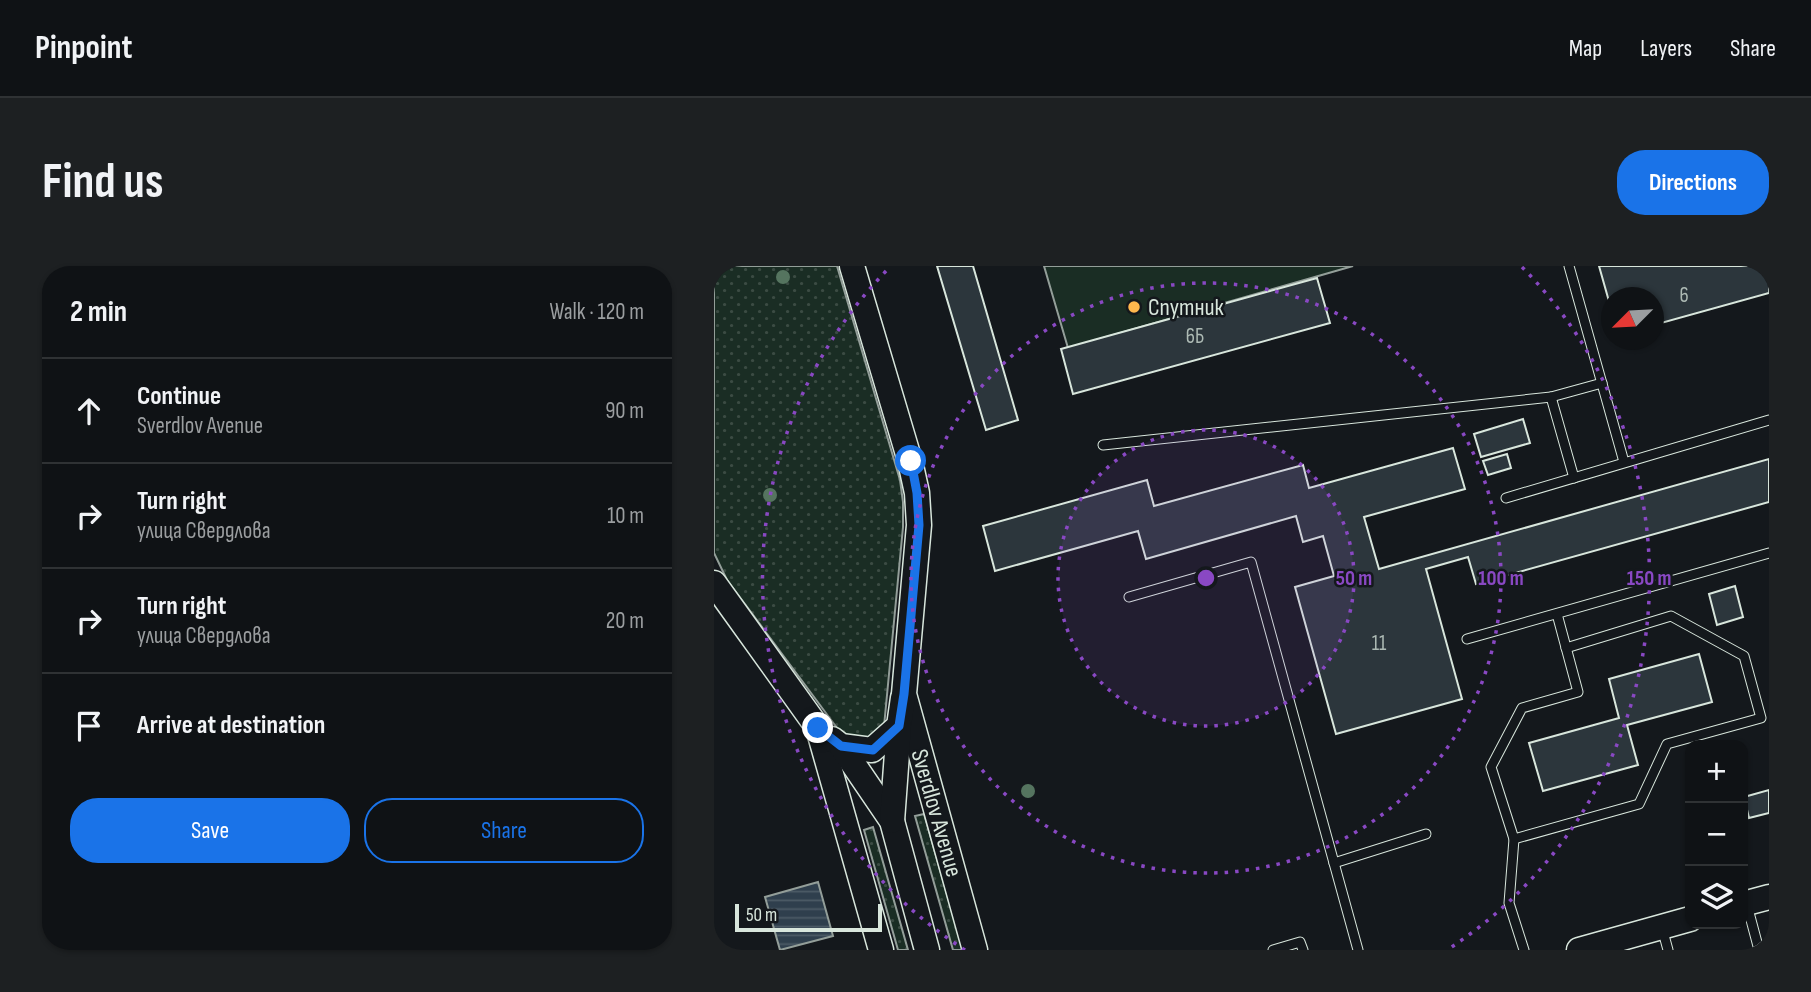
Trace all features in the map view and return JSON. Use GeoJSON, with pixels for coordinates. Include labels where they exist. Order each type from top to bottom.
{"type":"FeatureCollection","features":[{"type":"Feature","properties":{"kind":"main road","name":"Sverdlov Avenue"},"geometry":{"type":"LineString","coordinates":[[852,266],[911,461],[917,493],[919,525],[892,821]]}},
{"type":"Feature","properties":{"kind":"main road"},"geometry":{"type":"LineString","coordinates":[[714,583],[818,728],[881,950]]}},
{"type":"Feature","properties":{"kind":"main road","name":"Sverdlov Avenue"},"geometry":{"type":"LineString","coordinates":[[904,694],[975,950]]}},
{"type":"Feature","properties":{"kind":"main road"},"geometry":{"type":"LineString","coordinates":[[841,746],[873,750],[899,726]]}},
{"type":"Feature","properties":{"kind":"main road","name":"Sverdlov Avenue"},"geometry":{"type":"LineString","coordinates":[[818,728],[841,746],[892,821],[927,950]]}},
{"type":"Feature","properties":{"kind":"main road"},"geometry":{"type":"LineString","coordinates":[[1580,950],[1665,939],[1685,923]]}},
{"type":"Feature","properties":{"kind":"lane"},"geometry":{"type":"LineString","coordinates":[[1569,266],[1624,462]]}},
{"type":"Feature","properties":{"kind":"lane"},"geometry":{"type":"LineString","coordinates":[[1103,444],[1550,397],[1602,383]]}},
{"type":"Feature","properties":{"kind":"lane"},"geometry":{"type":"LineString","coordinates":[[1550,397],[1574,478]]}},
{"type":"Feature","properties":{"kind":"lane"},"geometry":{"type":"LineString","coordinates":[[1506,498],[1769,420]]}},
{"type":"Feature","properties":{"kind":"lane"},"geometry":{"type":"LineString","coordinates":[[1467,639],[1769,553]]}},
{"type":"Feature","properties":{"kind":"lane"},"geometry":{"type":"LineString","coordinates":[[1129,597],[1251,562],[1358,950]]}},
{"type":"Feature","properties":{"kind":"lane"},"geometry":{"type":"LineString","coordinates":[[1524,950],[1509,903],[1514,839],[1491,767],[1522,708],[1578,692],[1557,614]]}},
{"type":"Feature","properties":{"kind":"lane"},"geometry":{"type":"LineString","coordinates":[[1514,839],[1639,804],[1667,744],[1761,718],[1744,656],[1671,616],[1566,648]]}},
{"type":"Feature","properties":{"kind":"lane"},"geometry":{"type":"LineString","coordinates":[[1334,863],[1426,834]]}},
{"type":"Feature","properties":{"kind":"lane"},"geometry":{"type":"LineString","coordinates":[[1753,901],[1759,950]]}},
{"type":"Feature","properties":{"kind":"lane"},"geometry":{"type":"LineString","coordinates":[[1273,950],[1300,942],[1303,950]]}},
{"type":"Feature","properties":{"kind":"green space"},"geometry":{"type":"Polygon","coordinates":[[[714,266],[837,266],[900,480],[903,502],[903,527],[883,737],[846,740],[727,580],[714,553],[714,266]]]}},
{"type":"Feature","properties":{"kind":"green space","name":"Спутник"},"geometry":{"type":"Polygon","coordinates":[[[1044,266],[1353,266],[1068,348],[1044,266]]]}},
{"type":"Feature","properties":{"kind":"green space"},"geometry":{"type":"Polygon","coordinates":[[[924,814],[963,950],[953,950],[915,816],[924,814]]]}},
{"type":"Feature","properties":{"kind":"green space"},"geometry":{"type":"Polygon","coordinates":[[[873,827],[908,950],[898,950],[864,830],[873,827]]]}},
{"type":"Feature","properties":{"kind":"water"},"geometry":{"type":"Polygon","coordinates":[[[818,882],[833,936],[780,950],[765,897],[818,882]]]}},
{"type":"Feature","properties":{"kind":"building"},"geometry":{"type":"Polygon","coordinates":[[[937,266],[973,266],[1018,420],[986,430],[937,266]]]}},
{"type":"Feature","properties":{"kind":"building"},"geometry":{"type":"Polygon","coordinates":[[[1599,266],[1769,266],[1769,293],[1664,322],[1664,287],[1605,287],[1599,266]]]}},
{"type":"Feature","properties":{"kind":"building"},"geometry":{"type":"Polygon","coordinates":[[[1317,278],[1330,323],[1073,394],[1061,349],[1317,278]]]}},
{"type":"Feature","properties":{"kind":"building"},"geometry":{"type":"Polygon","coordinates":[[[1523,419],[1530,443],[1481,457],[1474,434],[1523,419]]]}},
{"type":"Feature","properties":{"kind":"building"},"geometry":{"type":"Polygon","coordinates":[[[1453,448],[1465,489],[1364,517],[1379,569],[1769,459],[1769,502],[1476,584],[1468,557],[1426,569],[1462,699],[1336,734],[1295,587],[1334,576],[1323,536],[1303,542],[1296,516],[1146,559],[1138,531],[995,571],[983,526],[1147,480],[1154,506],[1303,465],[1309,488],[1453,448]]]}},
{"type":"Feature","properties":{"kind":"building"},"geometry":{"type":"Polygon","coordinates":[[[1507,454],[1511,468],[1488,475],[1483,461],[1507,454]]]}},
{"type":"Feature","properties":{"kind":"building"},"geometry":{"type":"Polygon","coordinates":[[[1735,586],[1743,617],[1717,625],[1709,594],[1735,586]]]}},
{"type":"Feature","properties":{"kind":"building"},"geometry":{"type":"Polygon","coordinates":[[[1699,654],[1712,702],[1627,725],[1638,765],[1543,791],[1529,743],[1619,718],[1609,679],[1699,654]]]}},
{"type":"Feature","properties":{"kind":"building"},"geometry":{"type":"Polygon","coordinates":[[[1769,790],[1769,813],[1749,818],[1748,796],[1769,790]]]}},
{"type":"Feature","properties":{"kind":"place","name":"Спутник"},"geometry":{"type":"Point","coordinates":[1134,307]}},
{"type":"Feature","properties":{"kind":"route"},"geometry":{"type":"LineString","coordinates":[[818,728],[841,746],[873,750],[899,726],[919,525],[911,461]]}}]}
